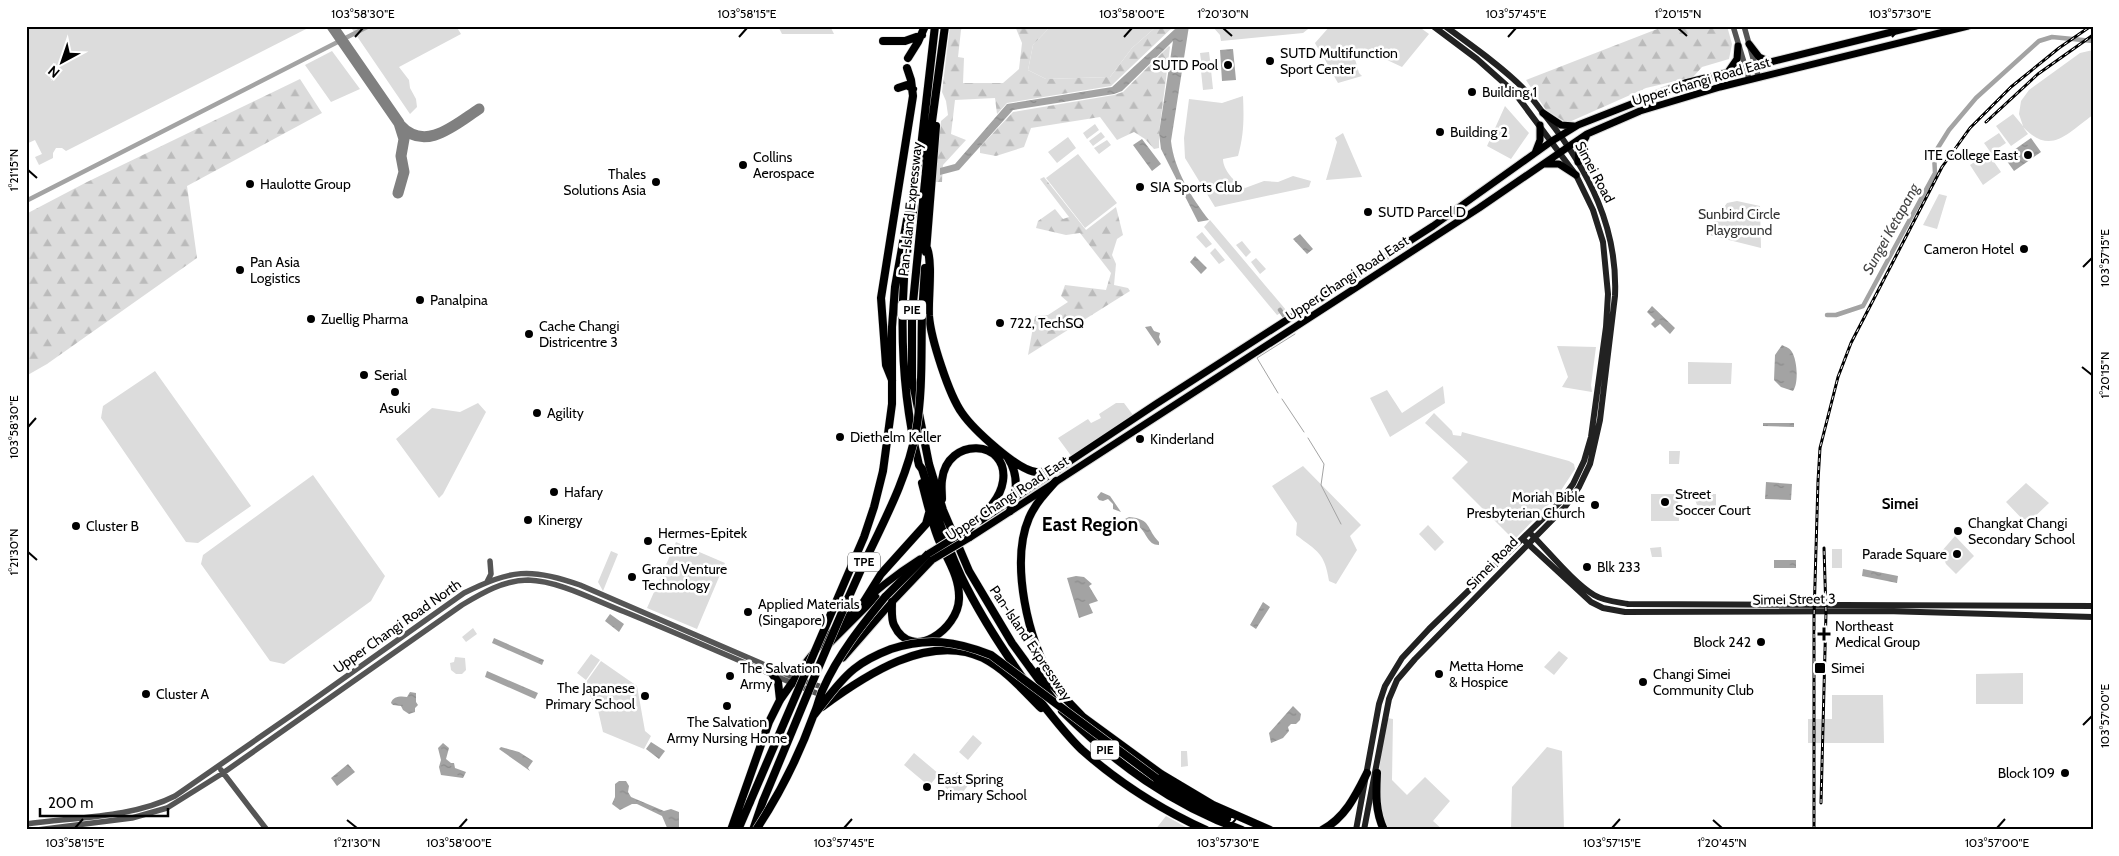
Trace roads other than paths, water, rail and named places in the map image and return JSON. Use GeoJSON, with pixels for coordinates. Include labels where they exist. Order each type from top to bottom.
{"type":"FeatureCollection","features":[{"type":"Feature","properties":{"kind":"highway"},"geometry":{"type":"LineString","coordinates":[[908,58],[922,35],[925,26]]}},
{"type":"Feature","properties":{"kind":"highway","name":"Pan-Island Expressway"},"geometry":{"type":"LineString","coordinates":[[935,26],[921,147],[913,193],[914,204],[904,277],[902,313],[907,404],[910,428],[919,465],[958,567],[973,598],[1007,655],[1061,726],[1082,749],[1123,780],[1175,816],[1206,830]]}},
{"type":"Feature","properties":{"kind":"highway","name":"Pan-Island Expressway"},"geometry":{"type":"LineString","coordinates":[[945,26],[928,151],[912,313],[912,378],[928,464],[943,510],[969,571],[1012,643],[1062,711],[1100,746],[1138,776],[1172,799],[1242,830]]}},
{"type":"Feature","properties":{"kind":"highway"},"geometry":{"type":"LineString","coordinates":[[883,41],[905,41],[922,35]]}},
{"type":"Feature","properties":{"kind":"highway"},"geometry":{"type":"LineString","coordinates":[[892,380],[886,365],[881,298],[913,90],[907,68]]}},
{"type":"Feature","properties":{"kind":"highway"},"geometry":{"type":"LineString","coordinates":[[898,88],[907,85],[913,90]]}},
{"type":"Feature","properties":{"kind":"highway","name":"TPE"},"geometry":{"type":"LineString","coordinates":[[756,830],[763,801],[858,575],[899,487],[916,431],[920,401],[922,314],[937,122],[935,107]]}},
{"type":"Feature","properties":{"kind":"highway","name":"TPE"},"geometry":{"type":"LineString","coordinates":[[738,830],[864,537],[874,508],[890,429],[892,326],[895,287],[913,193]]}},
{"type":"Feature","properties":{"kind":"highway"},"geometry":{"type":"LineString","coordinates":[[927,248],[930,318],[941,364],[961,412],[989,442],[1025,468],[1035,472],[1058,469]]}},
{"type":"Feature","properties":{"kind":"highway"},"geometry":{"type":"LineString","coordinates":[[943,510],[942,480],[947,463],[959,451],[972,446],[984,448],[995,456],[1003,468],[1003,482],[991,506],[968,534]]}},
{"type":"Feature","properties":{"kind":"highway"},"geometry":{"type":"LineString","coordinates":[[1006,455],[1013,466],[1016,497],[1010,511]]}},
{"type":"Feature","properties":{"kind":"highway"},"geometry":{"type":"LineString","coordinates":[[888,600],[894,624],[908,639],[916,642],[936,638],[943,632],[959,601],[957,579],[938,538],[929,511],[918,469],[919,465]]}},
{"type":"Feature","properties":{"kind":"highway"},"geometry":{"type":"LineString","coordinates":[[1056,480],[1028,519],[1021,559],[1022,584],[1031,629],[1038,652],[1059,691]]}},
{"type":"Feature","properties":{"kind":"highway"},"geometry":{"type":"LineString","coordinates":[[863,603],[881,574],[926,524],[929,511]]}},
{"type":"Feature","properties":{"kind":"highway"},"geometry":{"type":"LineString","coordinates":[[814,714],[823,689],[857,631],[930,557]]}},
{"type":"Feature","properties":{"kind":"highway"},"geometry":{"type":"LineString","coordinates":[[1004,628],[1041,674],[1084,716],[1106,734],[1161,774],[1226,812],[1270,830]]}},
{"type":"Feature","properties":{"kind":"highway"},"geometry":{"type":"LineString","coordinates":[[814,714],[855,667],[876,654],[916,642],[949,642],[991,655],[1179,794],[1224,818],[1254,830]]}},
{"type":"Feature","properties":{"kind":"highway"},"geometry":{"type":"LineString","coordinates":[[814,714],[843,693],[900,659],[924,652],[963,652],[982,658],[997,667],[1061,726]]}},
{"type":"Feature","properties":{"kind":"highway"},"geometry":{"type":"LineString","coordinates":[[776,673],[780,700]]}},
{"type":"Feature","properties":{"kind":"highway"},"geometry":{"type":"LineString","coordinates":[[731,830],[756,757],[780,700],[793,681]]}},
{"type":"Feature","properties":{"kind":"highway"},"geometry":{"type":"LineString","coordinates":[[756,830],[778,790],[823,691],[828,696],[843,693]]}},
{"type":"Feature","properties":{"kind":"highway"},"geometry":{"type":"LineString","coordinates":[[1322,830],[1343,814],[1352,803],[1367,773]]}},
{"type":"Feature","properties":{"kind":"highway"},"geometry":{"type":"LineString","coordinates":[[1376,773],[1375,793],[1377,812],[1384,830]]}},
{"type":"Feature","properties":{"kind":"highway"},"geometry":{"type":"LineString","coordinates":[[1182,785],[1206,808]]}},
{"type":"Feature","properties":{"kind":"main road","name":"Simei Road"},"geometry":{"type":"LineString","coordinates":[[1433,26],[1501,80],[1525,105],[1576,175],[1601,231],[1606,262],[1608,294],[1597,398],[1588,452],[1562,505]]}},
{"type":"Feature","properties":{"kind":"main road","name":"Simei Road"},"geometry":{"type":"LineString","coordinates":[[1364,830],[1389,699],[1397,680],[1414,659],[1525,541],[1579,487],[1588,468],[1597,438],[1615,294],[1615,277],[1607,225],[1598,199],[1568,146],[1522,88],[1482,53],[1445,26]]}},
{"type":"Feature","properties":{"kind":"main road","name":"Upper Changi Road East"},"geometry":{"type":"LineString","coordinates":[[968,534],[1016,497],[1205,372],[1384,258],[1552,141],[1578,125],[1685,83],[1916,26]]}},
{"type":"Feature","properties":{"kind":"main road","name":"Upper Changi Road East"},"geometry":{"type":"LineString","coordinates":[[793,681],[801,669],[863,603],[902,570],[930,557],[1010,511],[1393,263],[1587,134],[1654,106],[1758,76],[1968,26]]}},
{"type":"Feature","properties":{"kind":"main road"},"geometry":{"type":"LineString","coordinates":[[1749,44],[1759,57],[1770,62]]}},
{"type":"Feature","properties":{"kind":"main road"},"geometry":{"type":"LineString","coordinates":[[1728,72],[1737,59],[1738,46]]}},
{"type":"Feature","properties":{"kind":"main road"},"geometry":{"type":"LineString","coordinates":[[1543,113],[1561,125],[1569,127],[1578,125]]}},
{"type":"Feature","properties":{"kind":"main road"},"geometry":{"type":"LineString","coordinates":[[1534,155],[1540,140],[1540,125]]}},
{"type":"Feature","properties":{"kind":"main road"},"geometry":{"type":"LineString","coordinates":[[1578,162],[1580,148],[1587,134]]}},
{"type":"Feature","properties":{"kind":"main road"},"geometry":{"type":"LineString","coordinates":[[1542,165],[1559,164],[1576,175]]}},
{"type":"Feature","properties":{"kind":"main road"},"geometry":{"type":"LineString","coordinates":[[1384,258],[1393,263]]}},
{"type":"Feature","properties":{"kind":"main road"},"geometry":{"type":"LineString","coordinates":[[1256,340],[1265,346]]}},
{"type":"Feature","properties":{"kind":"main road"},"geometry":{"type":"LineString","coordinates":[[1217,365],[1223,369],[1228,369]]}},
{"type":"Feature","properties":{"kind":"main road"},"geometry":{"type":"LineString","coordinates":[[1205,372],[1214,378]]}},
{"type":"Feature","properties":{"kind":"main road"},"geometry":{"type":"LineString","coordinates":[[1034,485],[1042,490]]}},
{"type":"Feature","properties":{"kind":"main road","name":"Simei Street 3"},"geometry":{"type":"LineString","coordinates":[[1531,535],[1594,595],[1603,599],[1628,604],[2093,606]]}},
{"type":"Feature","properties":{"kind":"main road","name":"Simei Road"},"geometry":{"type":"LineString","coordinates":[[1356,830],[1379,704],[1385,686],[1395,668],[1429,629],[1525,541]]}},
{"type":"Feature","properties":{"kind":"main road","name":"Simei Street 3"},"geometry":{"type":"LineString","coordinates":[[1525,541],[1591,602],[1603,608],[1624,612],[1885,611],[2093,617]]}},
{"type":"Feature","properties":{"kind":"main road","name":"Upper Changi Road East"},"geometry":{"type":"LineString","coordinates":[[811,658],[818,655],[838,636],[878,596],[888,583]]}},
{"type":"Feature","properties":{"kind":"main road"},"geometry":{"type":"LineString","coordinates":[[823,691],[842,659],[888,600]]}},
{"type":"Feature","properties":{"kind":"main road"},"geometry":{"type":"LineString","coordinates":[[776,673],[801,669]]}},
{"type":"Feature","properties":{"kind":"street"},"geometry":{"type":"LineString","coordinates":[[1733,26],[1749,79]]}},
{"type":"Feature","properties":{"kind":"street"},"geometry":{"type":"LineString","coordinates":[[1744,26],[1758,76]]}},
{"type":"Feature","properties":{"kind":"street"},"geometry":{"type":"LineString","coordinates":[[487,582],[491,574],[490,561]]}},
{"type":"Feature","properties":{"kind":"street","name":"Upper Changi Road North"},"geometry":{"type":"LineString","coordinates":[[26,824],[151,806],[175,796],[464,593],[512,573],[532,572],[561,578],[793,681],[823,691]]}},
{"type":"Feature","properties":{"kind":"street","name":"Upper Changi Road North"},"geometry":{"type":"LineString","coordinates":[[37,830],[132,818],[158,812],[179,802],[479,595],[504,584],[528,580],[544,582],[588,597],[776,673]]}},
{"type":"Feature","properties":{"kind":"street"},"geometry":{"type":"LineString","coordinates":[[353,671],[362,676]]}},
{"type":"Feature","properties":{"kind":"street"},"geometry":{"type":"LineString","coordinates":[[217,766],[266,828]]}},
{"type":"Feature","properties":{"kind":"water"},"geometry":{"type":"Polygon","coordinates":[[[1176,26],[1189,26],[1171,141],[1176,162],[1184,182],[1209,220],[1198,222],[1161,149],[1159,133],[1173,41],[1122,91],[1114,94],[1013,110],[959,170],[940,175],[940,168],[955,164],[1007,104],[1112,87],[1176,26]]]}},
{"type":"Feature","properties":{"kind":"water","name":"SUTD Pool"},"geometry":{"type":"Polygon","coordinates":[[[1233,49],[1236,80],[1222,81],[1220,50],[1233,49]]]}},
{"type":"Feature","properties":{"kind":"water"},"geometry":{"type":"Polygon","coordinates":[[[2031,138],[2041,152],[2014,171],[2004,157],[2031,138]]]}},
{"type":"Feature","properties":{"kind":"water"},"geometry":{"type":"Polygon","coordinates":[[[1142,139],[1161,164],[1152,171],[1133,145],[1142,139]]]}},
{"type":"Feature","properties":{"kind":"water"},"geometry":{"type":"Polygon","coordinates":[[[1300,234],[1313,249],[1307,254],[1293,239],[1300,234]]]}},
{"type":"Feature","properties":{"kind":"water"},"geometry":{"type":"Polygon","coordinates":[[[1195,256],[1207,268],[1201,274],[1190,262],[1195,256]]]}},
{"type":"Feature","properties":{"kind":"water"},"geometry":{"type":"Polygon","coordinates":[[[1652,306],[1675,328],[1670,334],[1660,324],[1655,328],[1651,324],[1655,320],[1647,312],[1652,306]]]}},
{"type":"Feature","properties":{"kind":"water"},"geometry":{"type":"Polygon","coordinates":[[[1151,326],[1154,331],[1160,333],[1161,342],[1158,346],[1145,327],[1151,326]]]}},
{"type":"Feature","properties":{"kind":"water"},"geometry":{"type":"Polygon","coordinates":[[[1782,345],[1791,351],[1795,360],[1797,377],[1793,391],[1781,387],[1774,380],[1775,355],[1782,345]]]}},
{"type":"Feature","properties":{"kind":"water"},"geometry":{"type":"Polygon","coordinates":[[[1763,423],[1794,423],[1794,427],[1763,426],[1763,423]]]}},
{"type":"Feature","properties":{"kind":"water"},"geometry":{"type":"Polygon","coordinates":[[[1766,482],[1792,484],[1791,500],[1765,499],[1766,482]]]}},
{"type":"Feature","properties":{"kind":"water"},"geometry":{"type":"Polygon","coordinates":[[[1101,492],[1110,496],[1121,512],[1113,509],[1113,504],[1108,499],[1099,500],[1097,497],[1101,492]]]}},
{"type":"Feature","properties":{"kind":"water"},"geometry":{"type":"Polygon","coordinates":[[[1129,517],[1145,522],[1159,542],[1159,545],[1149,541],[1138,526],[1127,522],[1125,519],[1129,517]]]}},
{"type":"Feature","properties":{"kind":"water"},"geometry":{"type":"Polygon","coordinates":[[[1774,560],[1796,560],[1796,568],[1774,568],[1774,560]]]}},
{"type":"Feature","properties":{"kind":"water"},"geometry":{"type":"Polygon","coordinates":[[[1863,569],[1898,576],[1897,583],[1862,576],[1863,569]]]}},
{"type":"Feature","properties":{"kind":"water"},"geometry":{"type":"Polygon","coordinates":[[[1084,577],[1092,584],[1089,586],[1098,601],[1089,604],[1093,613],[1079,618],[1067,578],[1084,577]]]}},
{"type":"Feature","properties":{"kind":"water"},"geometry":{"type":"Polygon","coordinates":[[[1263,602],[1270,607],[1256,629],[1250,625],[1263,602]]]}},
{"type":"Feature","properties":{"kind":"water"},"geometry":{"type":"Polygon","coordinates":[[[610,614],[624,624],[619,632],[605,621],[610,614]]]}},
{"type":"Feature","properties":{"kind":"water"},"geometry":{"type":"Polygon","coordinates":[[[494,638],[544,660],[542,665],[492,643],[494,638]]]}},
{"type":"Feature","properties":{"kind":"water"},"geometry":{"type":"Polygon","coordinates":[[[487,671],[538,693],[535,699],[485,677],[487,671]]]}},
{"type":"Feature","properties":{"kind":"water"},"geometry":{"type":"Polygon","coordinates":[[[410,692],[416,693],[418,705],[415,708],[415,712],[409,714],[401,706],[391,703],[395,698],[407,697],[410,692]]]}},
{"type":"Feature","properties":{"kind":"water"},"geometry":{"type":"Polygon","coordinates":[[[1293,706],[1301,714],[1300,720],[1288,727],[1289,731],[1283,738],[1271,743],[1269,733],[1293,706]]]}},
{"type":"Feature","properties":{"kind":"water"},"geometry":{"type":"Polygon","coordinates":[[[651,742],[665,751],[659,759],[646,749],[651,742]]]}},
{"type":"Feature","properties":{"kind":"water"},"geometry":{"type":"Polygon","coordinates":[[[443,743],[449,748],[446,759],[454,763],[455,768],[466,772],[463,778],[441,775],[439,767],[441,760],[438,748],[443,743]]]}},
{"type":"Feature","properties":{"kind":"water"},"geometry":{"type":"Polygon","coordinates":[[[501,747],[519,752],[533,761],[528,768],[530,771],[499,749],[501,747]]]}},
{"type":"Feature","properties":{"kind":"water"},"geometry":{"type":"Polygon","coordinates":[[[348,764],[355,772],[337,786],[331,778],[348,764]]]}},
{"type":"Feature","properties":{"kind":"water"},"geometry":{"type":"Polygon","coordinates":[[[619,781],[626,781],[631,797],[664,811],[671,809],[679,812],[679,827],[677,830],[668,830],[662,816],[637,804],[632,804],[620,810],[612,804],[615,797],[615,784],[619,781]]]}},
{"type":"Feature","properties":{"kind":"waterway"},"geometry":{"type":"LineString","coordinates":[[26,201],[369,26]]}},
{"type":"Feature","properties":{"kind":"waterway","name":"Sungei Ketapang"},"geometry":{"type":"LineString","coordinates":[[1827,315],[1836,315],[1863,306],[1935,173],[1934,154],[1949,130],[1976,98],[2039,41],[2052,37],[2093,41]]}},
{"type":"Feature","properties":{"kind":"waterway"},"geometry":{"type":"LineString","coordinates":[[1280,310],[1285,317]]}},
{"type":"Feature","properties":{"kind":"waterway"},"geometry":{"type":"LineString","coordinates":[[1278,393],[1257,358],[1295,334]]}},
{"type":"Feature","properties":{"kind":"waterway"},"geometry":{"type":"LineString","coordinates":[[1282,399],[1304,432]]}},
{"type":"Feature","properties":{"kind":"waterway"},"geometry":{"type":"LineString","coordinates":[[1308,438],[1324,464],[1321,485],[1341,524]]}},
{"type":"Feature","properties":{"kind":"railway"},"geometry":{"type":"LineString","coordinates":[[1814,830],[1814,617],[1818,481],[1820,448],[1838,377],[1851,343],[1942,167],[1970,128],[2011,87],[2059,48],[2091,26]]}},
{"type":"Feature","properties":{"kind":"railway"},"geometry":{"type":"LineString","coordinates":[[1986,122],[2038,74],[2093,35]]}},
{"type":"Feature","properties":{"kind":"railway"},"geometry":{"type":"LineString","coordinates":[[1821,803],[1826,612],[1824,548]]}},
{"type":"Feature","properties":{"kind":"place","name":"SUTD Multifunction Sport Center"},"geometry":{"type":"Point","coordinates":[1270,61]}},
{"type":"Feature","properties":{"kind":"place","name":"SUTD Pool"},"geometry":{"type":"Point","coordinates":[1228,65]}},
{"type":"Feature","properties":{"kind":"place","name":"Building 1"},"geometry":{"type":"Point","coordinates":[1472,92]}},
{"type":"Feature","properties":{"kind":"place","name":"Building 2"},"geometry":{"type":"Point","coordinates":[1440,132]}},
{"type":"Feature","properties":{"kind":"place","name":"ITE College East"},"geometry":{"type":"Point","coordinates":[2028,155]}},
{"type":"Feature","properties":{"kind":"place","name":"Collins Aerospace"},"geometry":{"type":"Point","coordinates":[743,165]}},
{"type":"Feature","properties":{"kind":"place","name":"Thales Solutions Asia"},"geometry":{"type":"Point","coordinates":[656,182]}},
{"type":"Feature","properties":{"kind":"place","name":"Haulotte Group"},"geometry":{"type":"Point","coordinates":[250,184]}},
{"type":"Feature","properties":{"kind":"place","name":"SIA Sports Club"},"geometry":{"type":"Point","coordinates":[1140,187]}},
{"type":"Feature","properties":{"kind":"place","name":"SUTD Parcel D"},"geometry":{"type":"Point","coordinates":[1368,212]}},
{"type":"Feature","properties":{"kind":"place","name":"Cameron Hotel"},"geometry":{"type":"Point","coordinates":[2024,249]}},
{"type":"Feature","properties":{"kind":"place","name":"Pan Asia Logistics"},"geometry":{"type":"Point","coordinates":[240,270]}},
{"type":"Feature","properties":{"kind":"place","name":"Panalpina"},"geometry":{"type":"Point","coordinates":[420,300]}},
{"type":"Feature","properties":{"kind":"place","name":"Zuellig Pharma"},"geometry":{"type":"Point","coordinates":[311,319]}},
{"type":"Feature","properties":{"kind":"place","name":"722, TechSQ"},"geometry":{"type":"Point","coordinates":[1000,323]}},
{"type":"Feature","properties":{"kind":"place","name":"Cache Changi Districentre 3"},"geometry":{"type":"Point","coordinates":[529,334]}},
{"type":"Feature","properties":{"kind":"place","name":"Serial"},"geometry":{"type":"Point","coordinates":[364,375]}},
{"type":"Feature","properties":{"kind":"place","name":"Asuki"},"geometry":{"type":"Point","coordinates":[395,392]}},
{"type":"Feature","properties":{"kind":"place","name":"Agility"},"geometry":{"type":"Point","coordinates":[537,413]}},
{"type":"Feature","properties":{"kind":"place","name":"Diethelm Keller"},"geometry":{"type":"Point","coordinates":[840,437]}},
{"type":"Feature","properties":{"kind":"place","name":"Kinderland"},"geometry":{"type":"Point","coordinates":[1140,439]}},
{"type":"Feature","properties":{"kind":"place","name":"Hafary"},"geometry":{"type":"Point","coordinates":[554,492]}},
{"type":"Feature","properties":{"kind":"place","name":"Street Soccer Court"},"geometry":{"type":"Point","coordinates":[1665,502]}},
{"type":"Feature","properties":{"kind":"place","name":"Moriah Bible Presbyterian Church"},"geometry":{"type":"Point","coordinates":[1595,505]}},
{"type":"Feature","properties":{"kind":"place","name":"Kinergy"},"geometry":{"type":"Point","coordinates":[528,520]}},
{"type":"Feature","properties":{"kind":"place","name":"Cluster B"},"geometry":{"type":"Point","coordinates":[76,526]}},
{"type":"Feature","properties":{"kind":"place","name":"Changkat Changi Secondary School"},"geometry":{"type":"Point","coordinates":[1958,531]}},
{"type":"Feature","properties":{"kind":"place","name":"Hermes-Epitek Centre"},"geometry":{"type":"Point","coordinates":[648,541]}},
{"type":"Feature","properties":{"kind":"place","name":"Parade Square"},"geometry":{"type":"Point","coordinates":[1957,554]}},
{"type":"Feature","properties":{"kind":"place","name":"Blk 233"},"geometry":{"type":"Point","coordinates":[1587,567]}},
{"type":"Feature","properties":{"kind":"place","name":"Grand Venture Technology"},"geometry":{"type":"Point","coordinates":[632,577]}},
{"type":"Feature","properties":{"kind":"place","name":"Applied Materials (Singapore)"},"geometry":{"type":"Point","coordinates":[748,612]}},
{"type":"Feature","properties":{"kind":"place","name":"Northeast Medical Group"},"geometry":{"type":"Point","coordinates":[1824,634]}},
{"type":"Feature","properties":{"kind":"place","name":"Block 242"},"geometry":{"type":"Point","coordinates":[1761,642]}},
{"type":"Feature","properties":{"kind":"place","name":"Simei"},"geometry":{"type":"Point","coordinates":[1820,668]}},
{"type":"Feature","properties":{"kind":"place","name":"Metta Home & Hospice"},"geometry":{"type":"Point","coordinates":[1439,674]}},
{"type":"Feature","properties":{"kind":"place","name":"The Salvation Army"},"geometry":{"type":"Point","coordinates":[730,676]}},
{"type":"Feature","properties":{"kind":"place","name":"Changi Simei Community Club"},"geometry":{"type":"Point","coordinates":[1643,682]}},
{"type":"Feature","properties":{"kind":"place","name":"Cluster A"},"geometry":{"type":"Point","coordinates":[146,694]}},
{"type":"Feature","properties":{"kind":"place","name":"The Japanese Primary School"},"geometry":{"type":"Point","coordinates":[645,696]}},
{"type":"Feature","properties":{"kind":"place","name":"The Salvation Army Nursing Home"},"geometry":{"type":"Point","coordinates":[727,706]}},
{"type":"Feature","properties":{"kind":"place","name":"Block 109"},"geometry":{"type":"Point","coordinates":[2065,773]}},
{"type":"Feature","properties":{"kind":"place","name":"East Spring Primary School"},"geometry":{"type":"Point","coordinates":[927,787]}},
{"type":"Feature","properties":{"kind":"district","name":"Simei"},"geometry":{"type":"Point","coordinates":[1900,504]}},
{"type":"Feature","properties":{"kind":"district","name":"East Region"},"geometry":{"type":"Point","coordinates":[1090,524]}},
{"type":"Feature","properties":{"kind":"park label","name":"Sunbird Circle Playground"},"geometry":{"type":"Point","coordinates":[1739,222]}}]}
